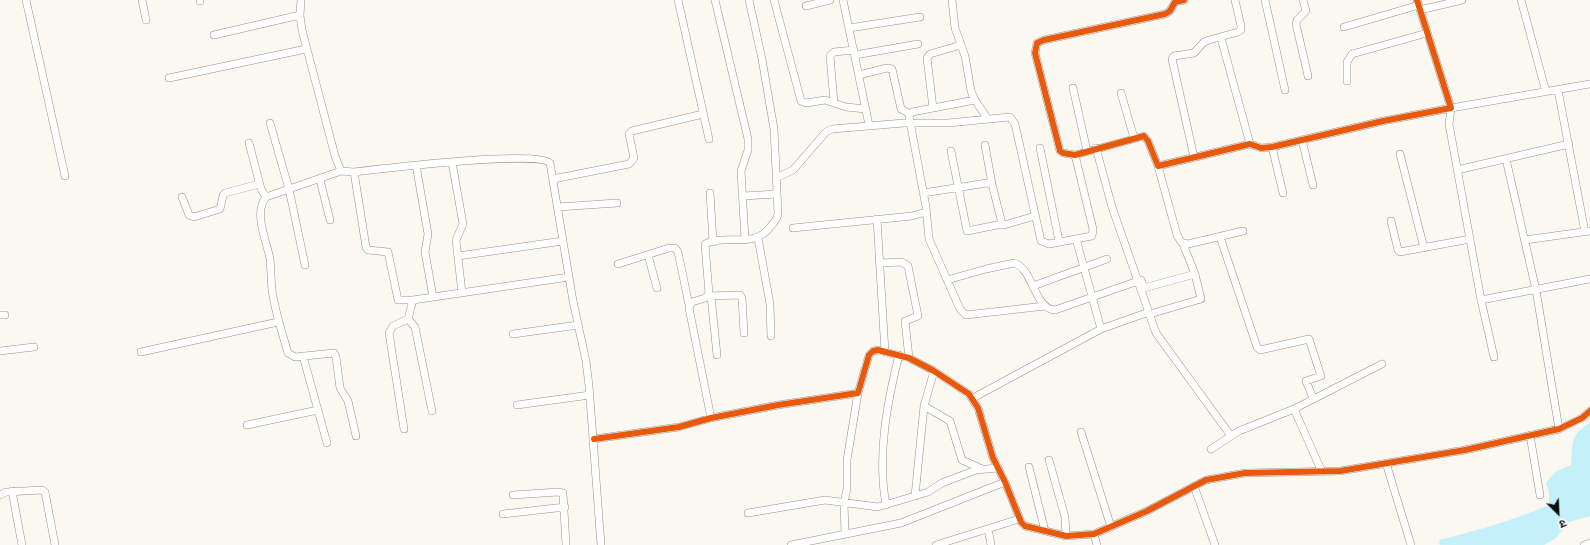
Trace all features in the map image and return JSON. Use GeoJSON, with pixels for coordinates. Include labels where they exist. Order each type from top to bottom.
{"type":"FeatureCollection","features":[{"type":"Feature","properties":{"kind":"street"},"geometry":{"type":"LineString","coordinates":[[26,0],[65,176]]}},
{"type":"Feature","properties":{"kind":"street"},"geometry":{"type":"LineString","coordinates":[[142,0],[146,20]]}},
{"type":"Feature","properties":{"kind":"street"},"geometry":{"type":"LineString","coordinates":[[301,0],[300,15],[306,49],[335,156],[341,171]]}},
{"type":"Feature","properties":{"kind":"street"},"geometry":{"type":"LineString","coordinates":[[678,0],[709,138]]}},
{"type":"Feature","properties":{"kind":"street"},"geometry":{"type":"LineString","coordinates":[[715,0],[748,139],[748,150],[740,171],[745,239]]}},
{"type":"Feature","properties":{"kind":"street"},"geometry":{"type":"LineString","coordinates":[[717,355],[704,248],[705,244],[758,238],[766,234],[778,216],[774,129],[762,59],[749,0]]}},
{"type":"Feature","properties":{"kind":"street"},"geometry":{"type":"LineString","coordinates":[[774,0],[800,99],[806,103],[825,100],[846,107],[866,109]]}},
{"type":"Feature","properties":{"kind":"street"},"geometry":{"type":"LineString","coordinates":[[806,6],[830,0]]}},
{"type":"Feature","properties":{"kind":"street"},"geometry":{"type":"LineString","coordinates":[[845,0],[854,53],[870,125]]}},
{"type":"Feature","properties":{"kind":"street"},"geometry":{"type":"LineString","coordinates":[[952,0],[955,28],[966,60],[969,83],[975,100],[987,118]]}},
{"type":"Feature","properties":{"kind":"street"},"geometry":{"type":"LineString","coordinates":[[973,398],[1102,329],[1149,313],[1201,299],[1195,274],[1183,244],[1177,235],[1158,166],[1147,138],[1144,136],[1134,138],[1075,155],[1063,154],[1060,151],[1035,53],[1037,43],[1044,40],[1165,14],[1170,11],[1175,2],[1184,0]]}},
{"type":"Feature","properties":{"kind":"street"},"geometry":{"type":"LineString","coordinates":[[1194,157],[1172,59],[1174,56],[1194,53],[1204,42],[1236,34],[1241,30],[1235,0]]}},
{"type":"Feature","properties":{"kind":"street"},"geometry":{"type":"LineString","coordinates":[[1265,0],[1285,90]]}},
{"type":"Feature","properties":{"kind":"street"},"geometry":{"type":"LineString","coordinates":[[1303,0],[1306,11],[1297,20],[1296,24],[1308,76]]}},
{"type":"Feature","properties":{"kind":"street"},"geometry":{"type":"LineString","coordinates":[[1344,27],[1419,5],[1462,0]]}},
{"type":"Feature","properties":{"kind":"street"},"geometry":{"type":"LineString","coordinates":[[1522,0],[1546,92]]}},
{"type":"Feature","properties":{"kind":"street"},"geometry":{"type":"LineString","coordinates":[[1419,5],[1451,108],[1449,124],[1481,300],[1494,357]]}},
{"type":"Feature","properties":{"kind":"street"},"geometry":{"type":"LineString","coordinates":[[214,35],[300,15]]}},
{"type":"Feature","properties":{"kind":"street"},"geometry":{"type":"LineString","coordinates":[[849,28],[920,17]]}},
{"type":"Feature","properties":{"kind":"street"},"geometry":{"type":"LineString","coordinates":[[1347,81],[1347,62],[1352,54],[1427,33]]}},
{"type":"Feature","properties":{"kind":"street"},"geometry":{"type":"LineString","coordinates":[[1221,38],[1250,144]]}},
{"type":"Feature","properties":{"kind":"street"},"geometry":{"type":"LineString","coordinates":[[834,102],[830,56],[834,52],[854,53],[918,44]]}},
{"type":"Feature","properties":{"kind":"street"},"geometry":{"type":"LineString","coordinates":[[933,108],[927,58],[930,54],[961,45]]}},
{"type":"Feature","properties":{"kind":"street"},"geometry":{"type":"LineString","coordinates":[[169,78],[306,49]]}},
{"type":"Feature","properties":{"kind":"street"},"geometry":{"type":"LineString","coordinates":[[859,75],[887,68],[892,69],[901,109],[910,114],[975,100]]}},
{"type":"Feature","properties":{"kind":"street"},"geometry":{"type":"LineString","coordinates":[[1158,166],[1250,144],[1260,148],[1272,147],[1383,121],[1590,84]]}},
{"type":"Feature","properties":{"kind":"street"},"geometry":{"type":"LineString","coordinates":[[1073,88],[1088,151]]}},
{"type":"Feature","properties":{"kind":"street"},"geometry":{"type":"LineString","coordinates":[[1525,240],[1588,232],[1558,90]]}},
{"type":"Feature","properties":{"kind":"street"},"geometry":{"type":"LineString","coordinates":[[1121,93],[1134,138]]}},
{"type":"Feature","properties":{"kind":"street"},"geometry":{"type":"LineString","coordinates":[[553,179],[629,164],[634,158],[629,134],[632,131],[703,114]]}},
{"type":"Feature","properties":{"kind":"street"},"geometry":{"type":"LineString","coordinates":[[910,114],[910,124],[931,246],[960,309],[966,315],[1045,306],[1055,310],[1141,280],[1144,288],[1195,274]]}},
{"type":"Feature","properties":{"kind":"street"},"geometry":{"type":"LineString","coordinates":[[776,178],[793,170],[829,130],[836,128],[870,125],[948,123],[987,118],[1010,117],[1014,121],[1041,241],[1049,244],[1092,236],[1094,229],[1075,155]]}},
{"type":"Feature","properties":{"kind":"street"},"geometry":{"type":"LineString","coordinates":[[270,123],[289,189],[305,266]]}},
{"type":"Feature","properties":{"kind":"street"},"geometry":{"type":"LineString","coordinates":[[1302,140],[1313,185]]}},
{"type":"Feature","properties":{"kind":"street"},"geometry":{"type":"LineString","coordinates":[[249,144],[259,184],[266,197]]}},
{"type":"Feature","properties":{"kind":"street"},"geometry":{"type":"LineString","coordinates":[[1457,170],[1569,144]]}},
{"type":"Feature","properties":{"kind":"street"},"geometry":{"type":"LineString","coordinates":[[985,145],[992,184],[1002,224]]}},
{"type":"Feature","properties":{"kind":"street"},"geometry":{"type":"LineString","coordinates":[[1272,147],[1283,193]]}},
{"type":"Feature","properties":{"kind":"street"},"geometry":{"type":"LineString","coordinates":[[1040,148],[1059,241]]}},
{"type":"Feature","properties":{"kind":"street"},"geometry":{"type":"LineString","coordinates":[[1096,148],[1112,207],[1156,333],[1231,436]]}},
{"type":"Feature","properties":{"kind":"street"},"geometry":{"type":"LineString","coordinates":[[951,150],[967,232],[1002,224],[1004,225],[1035,216]]}},
{"type":"Feature","properties":{"kind":"street"},"geometry":{"type":"LineString","coordinates":[[1400,154],[1424,248]]}},
{"type":"Feature","properties":{"kind":"street"},"geometry":{"type":"LineString","coordinates":[[356,436],[348,401],[340,388],[336,357],[334,353],[303,356],[293,356],[288,353],[278,322],[272,289],[270,261],[260,213],[263,201],[266,197],[320,180],[341,171],[354,172],[452,162],[542,159],[550,163],[569,277],[586,361],[594,438],[601,545]]}},
{"type":"Feature","properties":{"kind":"street"},"geometry":{"type":"LineString","coordinates":[[1506,159],[1536,290],[1559,429]]}},
{"type":"Feature","properties":{"kind":"street"},"geometry":{"type":"LineString","coordinates":[[452,162],[463,224],[456,238],[462,293]]}},
{"type":"Feature","properties":{"kind":"street"},"geometry":{"type":"LineString","coordinates":[[416,165],[428,234],[425,252],[433,297]]}},
{"type":"Feature","properties":{"kind":"street"},"geometry":{"type":"LineString","coordinates":[[354,172],[367,249],[371,251],[388,252],[397,299],[400,301],[569,277]]}},
{"type":"Feature","properties":{"kind":"street"},"geometry":{"type":"LineString","coordinates":[[320,180],[330,220]]}},
{"type":"Feature","properties":{"kind":"street"},"geometry":{"type":"LineString","coordinates":[[182,197],[189,214],[194,217],[220,209],[223,196],[228,192],[259,184]]}},
{"type":"Feature","properties":{"kind":"street"},"geometry":{"type":"LineString","coordinates":[[923,193],[958,187],[992,184]]}},
{"type":"Feature","properties":{"kind":"street"},"geometry":{"type":"LineString","coordinates":[[710,192],[713,242]]}},
{"type":"Feature","properties":{"kind":"street"},"geometry":{"type":"LineString","coordinates":[[743,196],[777,194]]}},
{"type":"Feature","properties":{"kind":"street"},"geometry":{"type":"LineString","coordinates":[[558,207],[617,203]]}},
{"type":"Feature","properties":{"kind":"street"},"geometry":{"type":"LineString","coordinates":[[793,228],[912,216],[926,212]]}},
{"type":"Feature","properties":{"kind":"street"},"geometry":{"type":"LineString","coordinates":[[877,219],[885,352]]}},
{"type":"Feature","properties":{"kind":"street"},"geometry":{"type":"LineString","coordinates":[[1391,221],[1400,252],[1470,239]]}},
{"type":"Feature","properties":{"kind":"street"},"geometry":{"type":"LineString","coordinates":[[1183,244],[1243,231]]}},
{"type":"Feature","properties":{"kind":"street"},"geometry":{"type":"LineString","coordinates":[[1220,237],[1257,347],[1260,350],[1309,339],[1321,376],[1306,381],[1312,398]]}},
{"type":"Feature","properties":{"kind":"street"},"geometry":{"type":"LineString","coordinates":[[758,238],[770,304],[771,336]]}},
{"type":"Feature","properties":{"kind":"street"},"geometry":{"type":"LineString","coordinates":[[1076,239],[1102,329]]}},
{"type":"Feature","properties":{"kind":"street"},"geometry":{"type":"LineString","coordinates":[[458,256],[563,242]]}},
{"type":"Feature","properties":{"kind":"street"},"geometry":{"type":"LineString","coordinates":[[618,264],[669,248],[676,248],[689,305],[711,418]]}},
{"type":"Feature","properties":{"kind":"street"},"geometry":{"type":"LineString","coordinates":[[648,255],[657,288]]}},
{"type":"Feature","properties":{"kind":"street"},"geometry":{"type":"LineString","coordinates":[[1033,286],[1107,259]]}},
{"type":"Feature","properties":{"kind":"street"},"geometry":{"type":"LineString","coordinates":[[880,263],[902,262],[908,266],[918,316],[905,321],[909,358]]}},
{"type":"Feature","properties":{"kind":"street"},"geometry":{"type":"LineString","coordinates":[[947,280],[1014,263],[1021,266],[1045,306]]}},
{"type":"Feature","properties":{"kind":"street"},"geometry":{"type":"LineString","coordinates":[[1481,300],[1590,278]]}},
{"type":"Feature","properties":{"kind":"street"},"geometry":{"type":"LineString","coordinates":[[689,305],[710,296],[740,295],[742,298],[744,333]]}},
{"type":"Feature","properties":{"kind":"street"},"geometry":{"type":"LineString","coordinates":[[408,319],[413,300]]}},
{"type":"Feature","properties":{"kind":"street"},"geometry":{"type":"LineString","coordinates":[[408,319],[416,327],[432,411]]}},
{"type":"Feature","properties":{"kind":"street"},"geometry":{"type":"LineString","coordinates":[[404,429],[389,333],[393,326],[408,319]]}},
{"type":"Feature","properties":{"kind":"street"},"geometry":{"type":"LineString","coordinates":[[141,352],[278,322]]}},
{"type":"Feature","properties":{"kind":"street"},"geometry":{"type":"LineString","coordinates":[[513,334],[578,325]]}},
{"type":"Feature","properties":{"kind":"street"},"geometry":{"type":"LineString","coordinates":[[0,351],[34,347]]}},
{"type":"Feature","properties":{"kind":"street"},"geometry":{"type":"LineString","coordinates":[[845,533],[844,503],[847,489],[848,447],[858,393],[869,355],[874,350],[909,358],[934,370],[963,389],[973,398],[978,408],[998,468],[1019,519],[1025,526],[1066,536],[1094,534],[1206,480],[1245,473],[1340,471],[1464,450],[1559,429],[1582,418],[1590,411]]}},
{"type":"Feature","properties":{"kind":"street"},"geometry":{"type":"LineString","coordinates":[[886,505],[882,480],[884,432],[899,355]]}},
{"type":"Feature","properties":{"kind":"street"},"geometry":{"type":"LineString","coordinates":[[303,356],[327,443]]}},
{"type":"Feature","properties":{"kind":"street"},"geometry":{"type":"LineString","coordinates":[[1211,449],[1231,436],[1260,421],[1294,409],[1312,398],[1382,364]]}},
{"type":"Feature","properties":{"kind":"street"},"geometry":{"type":"LineString","coordinates":[[915,496],[924,406],[934,370]]}},
{"type":"Feature","properties":{"kind":"street"},"geometry":{"type":"LineString","coordinates":[[594,438],[679,427],[711,418],[778,405],[858,393]]}},
{"type":"Feature","properties":{"kind":"street"},"geometry":{"type":"LineString","coordinates":[[517,405],[590,395]]}},
{"type":"Feature","properties":{"kind":"street"},"geometry":{"type":"LineString","coordinates":[[924,406],[950,421],[962,460],[982,469]]}},
{"type":"Feature","properties":{"kind":"street"},"geometry":{"type":"LineString","coordinates":[[1294,409],[1322,472]]}},
{"type":"Feature","properties":{"kind":"street"},"geometry":{"type":"LineString","coordinates":[[247,425],[318,410]]}},
{"type":"Feature","properties":{"kind":"street"},"geometry":{"type":"LineString","coordinates":[[1081,432],[1111,527]]}},
{"type":"Feature","properties":{"kind":"street"},"geometry":{"type":"LineString","coordinates":[[1530,435],[1540,495]]}},
{"type":"Feature","properties":{"kind":"street"},"geometry":{"type":"LineString","coordinates":[[1049,460],[1065,517],[1066,536]]}},
{"type":"Feature","properties":{"kind":"street"},"geometry":{"type":"LineString","coordinates":[[1386,463],[1411,545]]}},
{"type":"Feature","properties":{"kind":"street"},"geometry":{"type":"LineString","coordinates":[[1029,467],[1045,531]]}},
{"type":"Feature","properties":{"kind":"street"},"geometry":{"type":"LineString","coordinates":[[748,512],[825,500],[874,507],[886,505],[928,492],[942,483],[982,469],[998,468]]}},
{"type":"Feature","properties":{"kind":"street"},"geometry":{"type":"LineString","coordinates":[[791,545],[912,520],[1005,482]]}},
{"type":"Feature","properties":{"kind":"street"},"geometry":{"type":"LineString","coordinates":[[1194,486],[1214,545]]}},
{"type":"Feature","properties":{"kind":"street"},"geometry":{"type":"LineString","coordinates":[[0,495],[12,491],[42,490],[45,492],[55,545]]}},
{"type":"Feature","properties":{"kind":"street"},"geometry":{"type":"LineString","coordinates":[[12,491],[22,545]]}},
{"type":"Feature","properties":{"kind":"street"},"geometry":{"type":"LineString","coordinates":[[513,495],[561,492],[564,495],[566,545]]}},
{"type":"Feature","properties":{"kind":"street"},"geometry":{"type":"LineString","coordinates":[[503,514],[565,508]]}},
{"type":"Feature","properties":{"kind":"street"},"geometry":{"type":"LineString","coordinates":[[936,545],[1019,519]]}},
{"type":"Feature","properties":{"kind":"street"},"geometry":{"type":"LineString","coordinates":[[988,529],[991,545]]}},
{"type":"Feature","properties":{"kind":"street"},"geometry":{"type":"LineString","coordinates":[[1094,534],[1097,545]]}},
{"type":"Feature","properties":{"kind":"street"},"geometry":{"type":"LineString","coordinates":[[1584,545],[1590,543]]}},
{"type":"Feature","properties":{"kind":"water"},"geometry":{"type":"Polygon","coordinates":[[[1590,422],[1590,516],[1569,522],[1556,538],[1544,545],[1440,545],[1439,540],[1495,525],[1549,505],[1549,493],[1546,483],[1555,472],[1571,465],[1573,440],[1578,432],[1590,422]]]}},
{"type":"Feature","properties":{"kind":"cycle path"},"geometry":{"type":"LineString","coordinates":[[1184,0],[1175,2],[1170,11],[1165,14],[1044,40],[1037,43],[1035,53],[1060,151],[1075,155],[1144,136],[1148,141],[1158,166],[1250,144],[1261,148],[1272,147],[1383,121],[1451,108],[1417,0]]}},
{"type":"Feature","properties":{"kind":"cycle path"},"geometry":{"type":"LineString","coordinates":[[594,439],[679,427],[711,418],[778,405],[858,393],[869,355],[873,351],[878,350],[909,358],[934,371],[969,394],[978,408],[993,458],[1005,482],[1021,522],[1025,526],[1066,536],[1094,534],[1147,511],[1206,480],[1245,473],[1340,471],[1465,450],[1559,429],[1582,418],[1590,411]]}}]}
